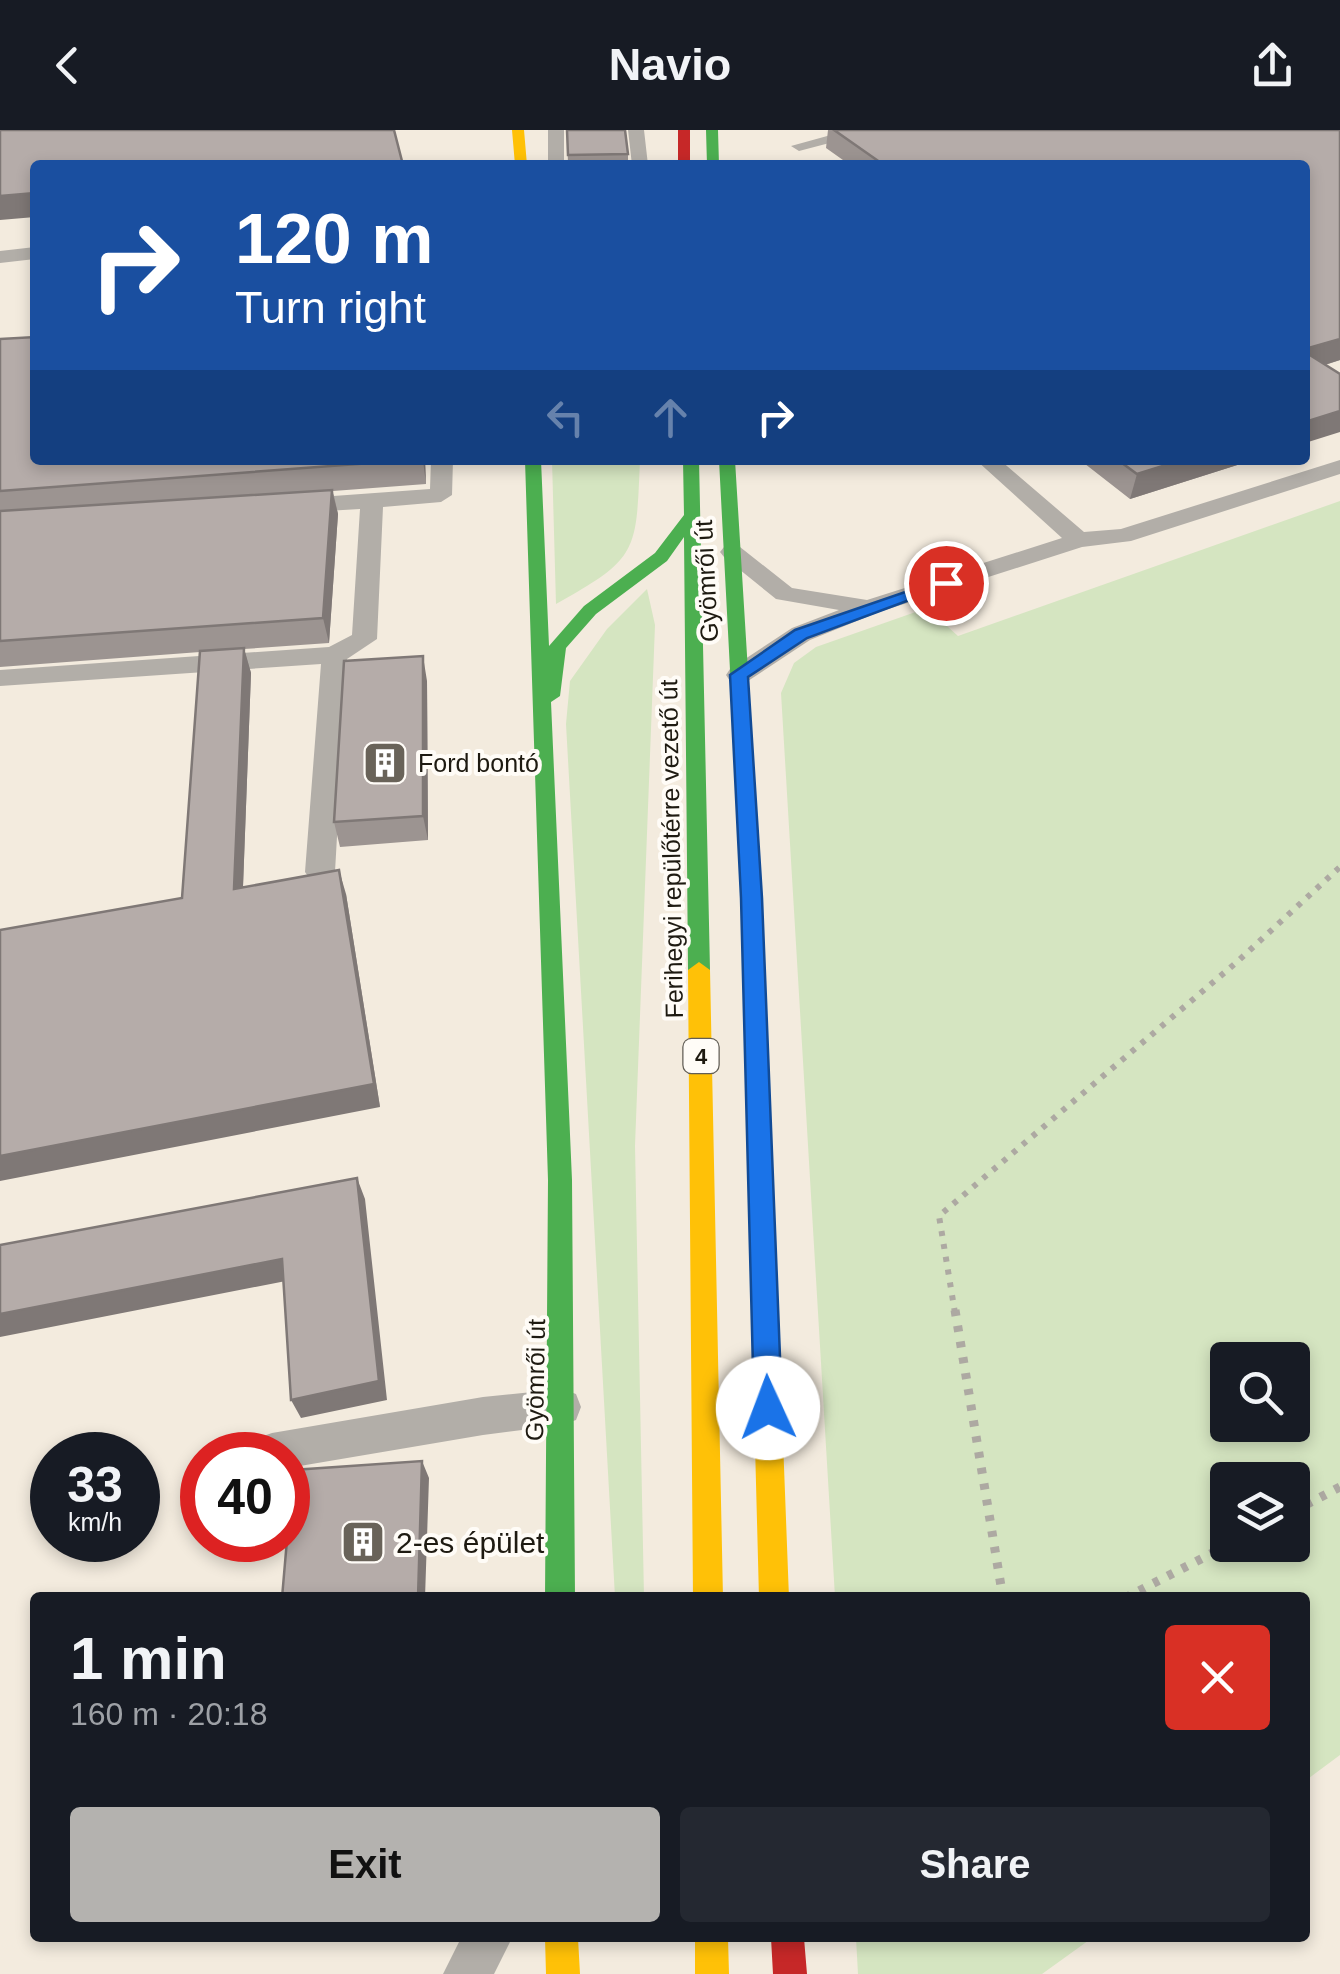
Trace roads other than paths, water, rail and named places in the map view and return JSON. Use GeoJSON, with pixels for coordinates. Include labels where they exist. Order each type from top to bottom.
{"type":"FeatureCollection","features":[{"type":"Feature","properties":{"kind":"street"},"geometry":{"type":"LineString","coordinates":[[518,130],[520,160]]}},
{"type":"Feature","properties":{"kind":"street"},"geometry":{"type":"LineString","coordinates":[[712,130],[714,160]]}},
{"type":"Feature","properties":{"kind":"street"},"geometry":{"type":"LineString","coordinates":[[684,134],[684,160]]}},
{"type":"Feature","properties":{"kind":"street","name":"Gyömrői út"},"geometry":{"type":"LineString","coordinates":[[533,465],[536,638],[545,744],[560,1179],[560,1592]]}},
{"type":"Feature","properties":{"kind":"street","name":"Ferihegyi repülőtérre vezető út"},"geometry":{"type":"LineString","coordinates":[[691,465],[708,1592]]}},
{"type":"Feature","properties":{"kind":"street","name":"Gyömrői út"},"geometry":{"type":"LineString","coordinates":[[727,465],[752,898],[774,1592]]}},
{"type":"Feature","properties":{"kind":"street","name":"Gyömrői út"},"geometry":{"type":"LineString","coordinates":[[545,744],[558,647],[590,610],[661,557],[693,514]]}},
{"type":"Feature","properties":{"kind":"street"},"geometry":{"type":"LineString","coordinates":[[562,1942],[563,1974]]}},
{"type":"Feature","properties":{"kind":"street"},"geometry":{"type":"LineString","coordinates":[[712,1942],[712,1974]]}},
{"type":"Feature","properties":{"kind":"street"},"geometry":{"type":"LineString","coordinates":[[788,1942],[790,1974]]}},
{"type":"Feature","properties":{"kind":"lane"},"geometry":{"type":"LineString","coordinates":[[556,130],[556,160]]}},
{"type":"Feature","properties":{"kind":"lane"},"geometry":{"type":"LineString","coordinates":[[636,130],[639,160]]}},
{"type":"Feature","properties":{"kind":"lane"},"geometry":{"type":"LineString","coordinates":[[799,138],[871,130]]}},
{"type":"Feature","properties":{"kind":"lane"},"geometry":{"type":"LineString","coordinates":[[684,134],[693,160]]}},
{"type":"Feature","properties":{"kind":"lane"},"geometry":{"type":"LineString","coordinates":[[0,257],[30,254]]}},
{"type":"Feature","properties":{"kind":"lane"},"geometry":{"type":"LineString","coordinates":[[274,508],[441,495],[442,465]]}},
{"type":"Feature","properties":{"kind":"lane"},"geometry":{"type":"LineString","coordinates":[[993,465],[1079,540]]}},
{"type":"Feature","properties":{"kind":"lane"},"geometry":{"type":"LineString","coordinates":[[739,675],[801,634],[870,607],[1079,540],[1123,536],[1340,467]]}},
{"type":"Feature","properties":{"kind":"lane"},"geometry":{"type":"LineString","coordinates":[[0,678],[334,656],[364,639],[372,501]]}},
{"type":"Feature","properties":{"kind":"lane"},"geometry":{"type":"LineString","coordinates":[[732,552],[785,594],[870,607]]}},
{"type":"Feature","properties":{"kind":"lane"},"geometry":{"type":"LineString","coordinates":[[320,872],[334,656]]}},
{"type":"Feature","properties":{"kind":"lane"},"geometry":{"type":"LineString","coordinates":[[310,1446],[562,1407]]}},
{"type":"Feature","properties":{"kind":"lane"},"geometry":{"type":"LineString","coordinates":[[467,1974],[486,1942]]}},
{"type":"Feature","properties":{"kind":"place","name":"Ford bontó"},"geometry":{"type":"Point","coordinates":[385,763]}},
{"type":"Feature","properties":{"kind":"place","name":"2-es épület"},"geometry":{"type":"Point","coordinates":[363,1542]}}]}
